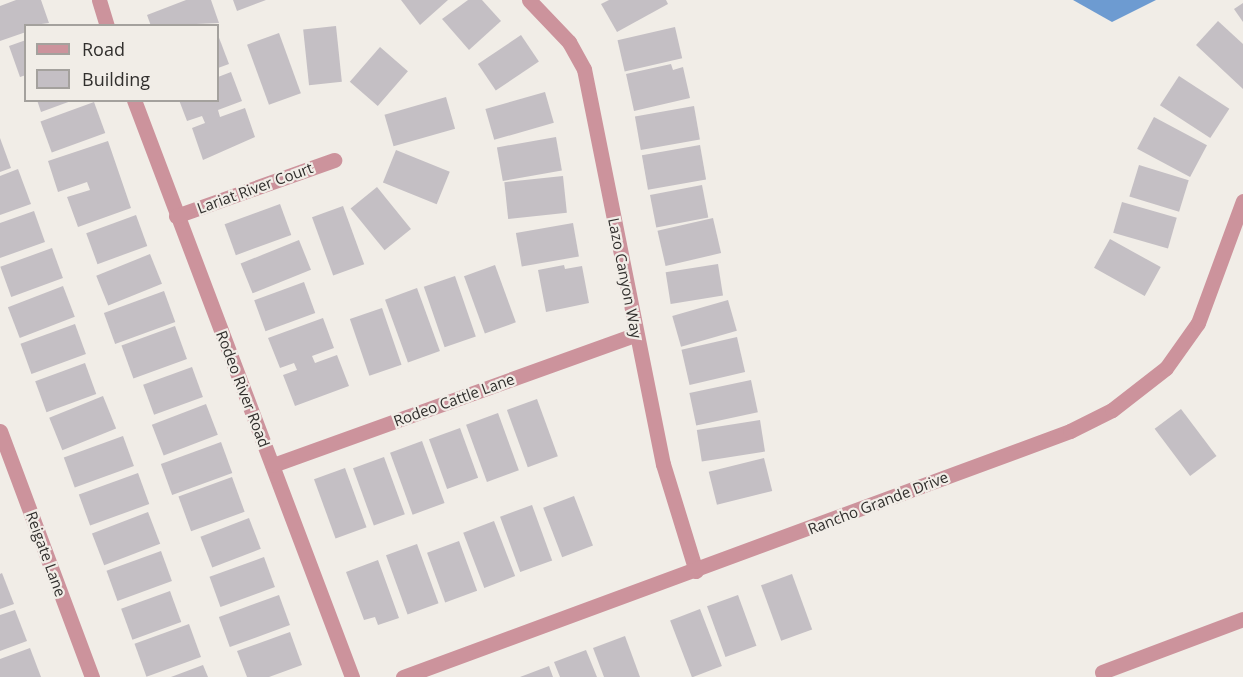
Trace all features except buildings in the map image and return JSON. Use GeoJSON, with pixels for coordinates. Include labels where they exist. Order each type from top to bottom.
{"type":"FeatureCollection","features":[{"type":"Feature","properties":{"kind":"street"},"geometry":{"type":"LineString","coordinates":[[99,0],[106,24]]}},
{"type":"Feature","properties":{"kind":"street","name":"Lazo Canyon Way"},"geometry":{"type":"LineString","coordinates":[[529,0],[569,42],[584,69],[635,335],[670,494],[696,571]]}},
{"type":"Feature","properties":{"kind":"street","name":"Rodeo River Road"},"geometry":{"type":"LineString","coordinates":[[135,102],[352,677]]}},
{"type":"Feature","properties":{"kind":"street","name":"Lariat River Court"},"geometry":{"type":"LineString","coordinates":[[176,216],[334,160]]}},
{"type":"Feature","properties":{"kind":"street","name":"Rancho Grande Drive"},"geometry":{"type":"LineString","coordinates":[[403,677],[696,571],[1070,431],[1112,410],[1166,368],[1198,323],[1243,201]]}},
{"type":"Feature","properties":{"kind":"street","name":"Rodeo Cattle Lane"},"geometry":{"type":"LineString","coordinates":[[273,465],[635,335]]}},
{"type":"Feature","properties":{"kind":"street","name":"Reigate Lane"},"geometry":{"type":"LineString","coordinates":[[0,431],[92,677]]}},
{"type":"Feature","properties":{"kind":"street"},"geometry":{"type":"LineString","coordinates":[[1102,672],[1243,619]]}},
{"type":"Feature","properties":{"kind":"water"},"geometry":{"type":"Polygon","coordinates":[[[1073,0],[1156,0],[1112,22],[1073,0]]]}}]}
